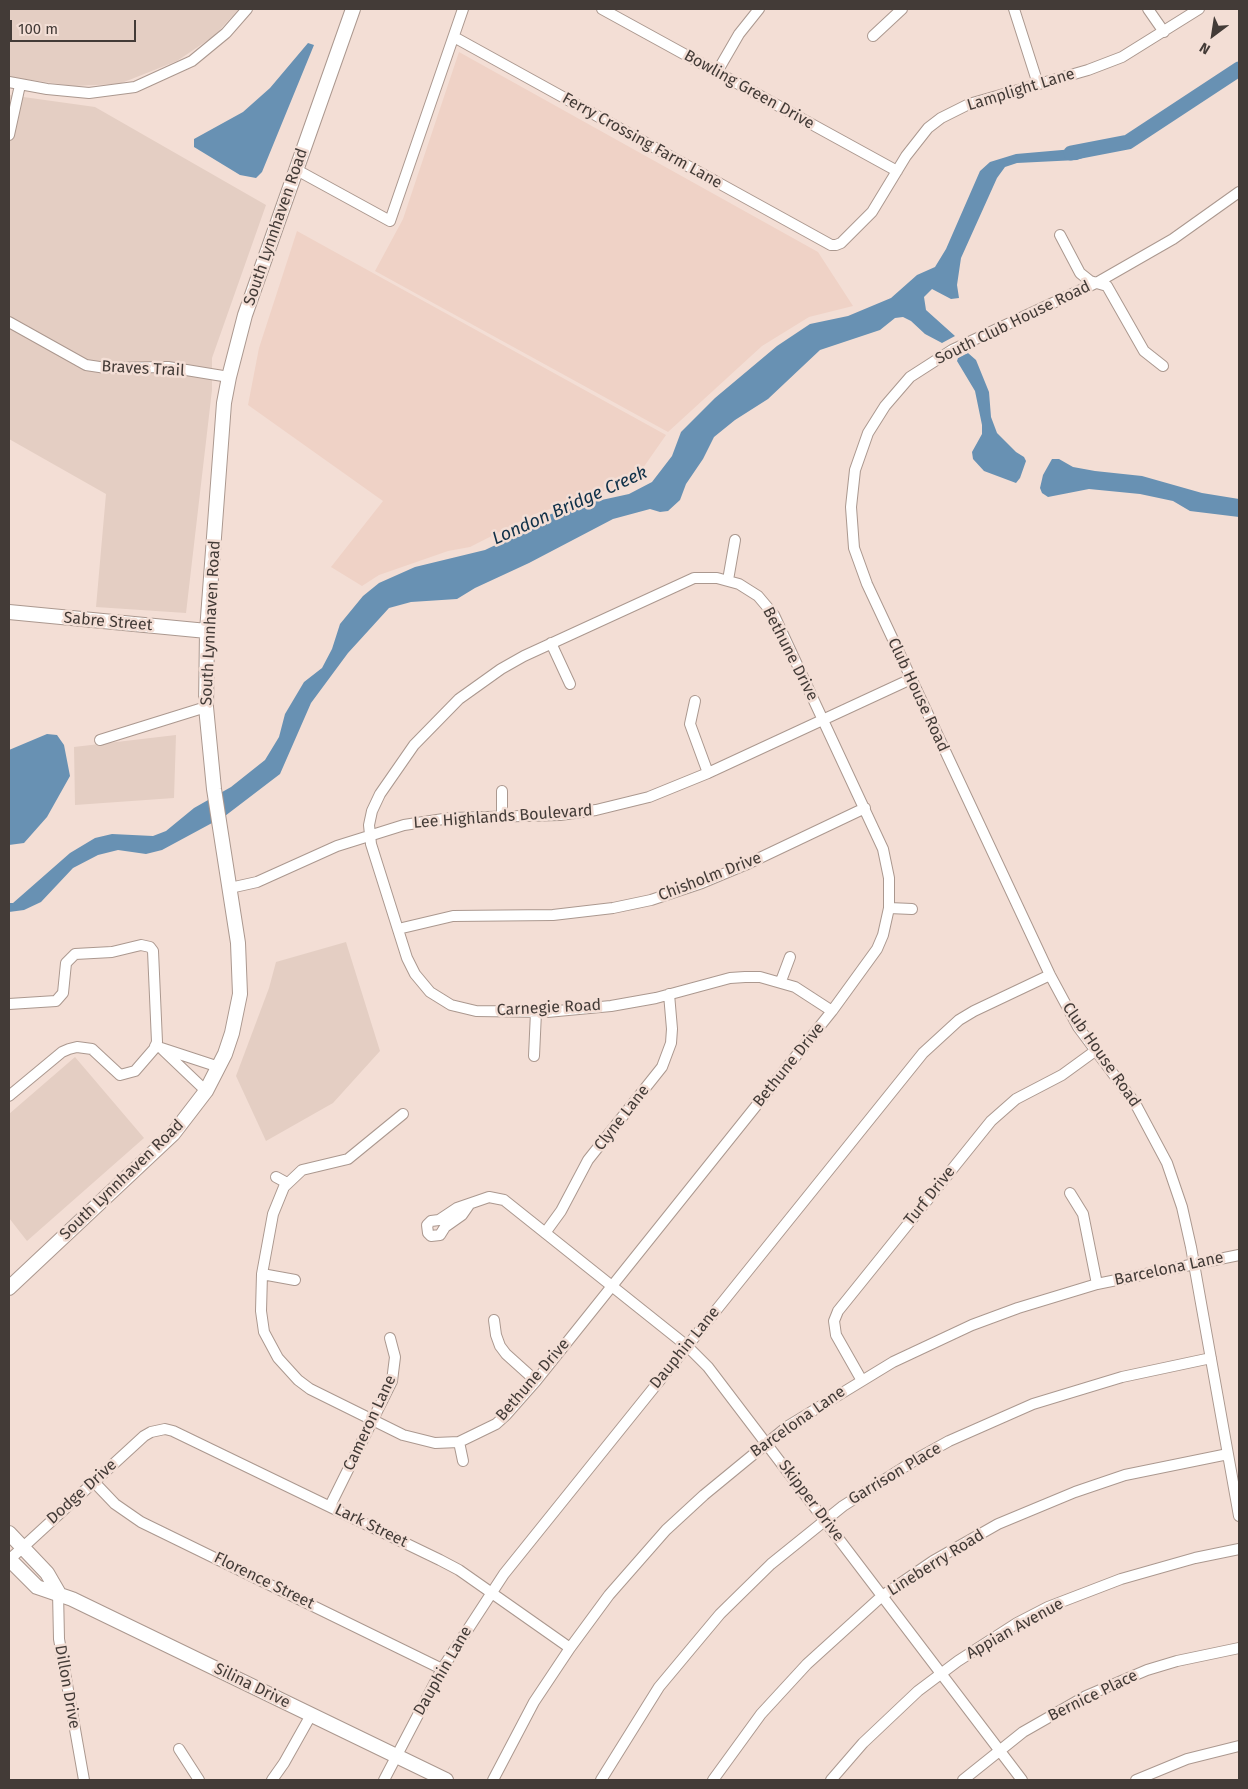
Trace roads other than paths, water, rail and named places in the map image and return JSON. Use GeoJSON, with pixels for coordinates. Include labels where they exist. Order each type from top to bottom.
{"type":"FeatureCollection","features":[{"type":"Feature","properties":{"kind":"street"},"geometry":{"type":"LineString","coordinates":[[9,82],[89,93],[135,87],[192,61],[226,33],[247,9]]}},
{"type":"Feature","properties":{"kind":"street","name":"South Lynnhaven Road"},"geometry":{"type":"LineString","coordinates":[[9,1288],[173,1134],[206,1091],[219,1067],[232,1033],[240,994],[238,943],[214,789],[206,707],[207,631],[224,403],[228,378],[245,315],[353,9]]}},
{"type":"Feature","properties":{"kind":"street"},"geometry":{"type":"LineString","coordinates":[[295,169],[390,222],[463,9]]}},
{"type":"Feature","properties":{"kind":"street","name":"Bowling Green Drive"},"geometry":{"type":"LineString","coordinates":[[602,9],[897,172]]}},
{"type":"Feature","properties":{"kind":"street"},"geometry":{"type":"LineString","coordinates":[[717,72],[739,34],[759,9]]}},
{"type":"Feature","properties":{"kind":"street"},"geometry":{"type":"LineString","coordinates":[[873,36],[902,9]]}},
{"type":"Feature","properties":{"kind":"street"},"geometry":{"type":"LineString","coordinates":[[1014,9],[1038,84]]}},
{"type":"Feature","properties":{"kind":"street"},"geometry":{"type":"LineString","coordinates":[[1148,9],[1164,32]]}},
{"type":"Feature","properties":{"kind":"street","name":"Lamplight Lane"},"geometry":{"type":"LineString","coordinates":[[831,245],[841,244],[859,226],[884,196],[918,140],[941,118],[969,104],[1115,60],[1199,9]]}},
{"type":"Feature","properties":{"kind":"street","name":"Ferry Crossing Farm Lane"},"geometry":{"type":"LineString","coordinates":[[454,37],[831,245]]}},
{"type":"Feature","properties":{"kind":"street"},"geometry":{"type":"LineString","coordinates":[[9,135],[20,85]]}},
{"type":"Feature","properties":{"kind":"street","name":"South Club House Road"},"geometry":{"type":"LineString","coordinates":[[883,620],[859,563],[851,530],[850,507],[855,470],[871,426],[885,406],[910,377],[930,362],[1098,282],[1173,239],[1239,192]]}},
{"type":"Feature","properties":{"kind":"street"},"geometry":{"type":"LineString","coordinates":[[1060,236],[1080,273],[1090,281],[1107,286],[1144,351],[1162,366]]}},
{"type":"Feature","properties":{"kind":"street","name":"Braves Trail"},"geometry":{"type":"LineString","coordinates":[[9,322],[76,360],[92,366],[168,367],[228,378]]}},
{"type":"Feature","properties":{"kind":"street"},"geometry":{"type":"LineString","coordinates":[[728,580],[735,540]]}},
{"type":"Feature","properties":{"kind":"street","name":"Bethune Drive"},"geometry":{"type":"LineString","coordinates":[[370,834],[372,812],[390,776],[440,715],[489,676],[681,582],[706,577],[728,580],[758,596],[774,615],[878,836],[887,863],[889,908],[877,950],[832,1011],[506,1415],[496,1424],[459,1442],[435,1443],[421,1440],[372,1420],[310,1389],[298,1380],[278,1358],[264,1332],[261,1311],[262,1274],[273,1214],[279,1195],[287,1183],[302,1170],[348,1159],[403,1114]]}},
{"type":"Feature","properties":{"kind":"street","name":"Sabre Street"},"geometry":{"type":"LineString","coordinates":[[9,612],[207,631]]}},
{"type":"Feature","properties":{"kind":"street","name":"Club House Road"},"geometry":{"type":"LineString","coordinates":[[883,620],[1050,975],[1070,1013],[1095,1051],[1136,1103],[1167,1163],[1182,1207],[1194,1264],[1239,1516]]}},
{"type":"Feature","properties":{"kind":"street"},"geometry":{"type":"LineString","coordinates":[[551,644],[570,684]]}},
{"type":"Feature","properties":{"kind":"street","name":"Lee Highlands Boulevard"},"geometry":{"type":"LineString","coordinates":[[230,888],[265,880],[314,855],[370,834],[430,820],[560,815],[596,810],[649,797],[708,773],[911,679]]}},
{"type":"Feature","properties":{"kind":"street"},"geometry":{"type":"LineString","coordinates":[[695,700],[690,715],[691,734],[708,773]]}},
{"type":"Feature","properties":{"kind":"street"},"geometry":{"type":"LineString","coordinates":[[100,740],[206,707]]}},
{"type":"Feature","properties":{"kind":"street"},"geometry":{"type":"LineString","coordinates":[[502,791],[502,817]]}},
{"type":"Feature","properties":{"kind":"street","name":"Chisholm Drive"},"geometry":{"type":"LineString","coordinates":[[398,929],[453,916],[562,914],[613,908],[651,900],[702,883],[745,865],[865,808]]}},
{"type":"Feature","properties":{"kind":"street","name":"Carnegie Road"},"geometry":{"type":"LineString","coordinates":[[370,834],[398,929],[414,974],[440,1000],[463,1009],[536,1012],[611,1006],[669,994],[730,978],[760,977],[780,981],[804,992],[832,1011]]}},
{"type":"Feature","properties":{"kind":"street"},"geometry":{"type":"LineString","coordinates":[[889,908],[912,909]]}},
{"type":"Feature","properties":{"kind":"street"},"geometry":{"type":"LineString","coordinates":[[9,1004],[56,1001],[63,993],[66,963],[76,954],[112,952],[146,945],[150,947],[154,955],[158,1047],[206,1091]]}},
{"type":"Feature","properties":{"kind":"street"},"geometry":{"type":"LineString","coordinates":[[780,981],[790,957]]}},
{"type":"Feature","properties":{"kind":"street","name":"Dauphin Lane"},"geometry":{"type":"LineString","coordinates":[[384,1780],[442,1669],[491,1592],[586,1470],[934,1041],[974,1011],[1050,975]]}},
{"type":"Feature","properties":{"kind":"street","name":"Clyne Lane"},"geometry":{"type":"LineString","coordinates":[[545,1233],[561,1211],[588,1160],[662,1067],[671,1043],[672,1029],[669,994]]}},
{"type":"Feature","properties":{"kind":"street"},"geometry":{"type":"LineString","coordinates":[[534,1056],[536,1012]]}},
{"type":"Feature","properties":{"kind":"street"},"geometry":{"type":"LineString","coordinates":[[158,1047],[219,1067]]}},
{"type":"Feature","properties":{"kind":"street"},"geometry":{"type":"LineString","coordinates":[[9,1096],[69,1048],[92,1049],[115,1072],[126,1075],[135,1071],[158,1047]]}},
{"type":"Feature","properties":{"kind":"street","name":"Turf Drive"},"geometry":{"type":"LineString","coordinates":[[861,1380],[836,1336],[834,1322],[838,1311],[991,1121],[1016,1099],[1062,1075],[1095,1051]]}},
{"type":"Feature","properties":{"kind":"street"},"geometry":{"type":"LineString","coordinates":[[276,1177],[287,1183]]}},
{"type":"Feature","properties":{"kind":"street"},"geometry":{"type":"LineString","coordinates":[[1070,1194],[1083,1214],[1097,1284]]}},
{"type":"Feature","properties":{"kind":"street","name":"Skipper Drive"},"geometry":{"type":"LineString","coordinates":[[469,1205],[483,1198],[504,1200],[610,1287],[686,1346],[708,1367],[1022,1780]]}},
{"type":"Feature","properties":{"kind":"street","name":"Barcelona Lane"},"geometry":{"type":"LineString","coordinates":[[493,1780],[534,1702],[570,1648],[609,1595],[649,1548],[704,1495],[766,1442],[788,1426],[861,1380],[934,1341],[972,1325],[1052,1297],[1097,1284],[1239,1255]]}},
{"type":"Feature","properties":{"kind":"street"},"geometry":{"type":"LineString","coordinates":[[262,1274],[295,1280]]}},
{"type":"Feature","properties":{"kind":"street"},"geometry":{"type":"LineString","coordinates":[[494,1320],[500,1346],[506,1354],[536,1380]]}},
{"type":"Feature","properties":{"kind":"street","name":"Cameron Lane"},"geometry":{"type":"LineString","coordinates":[[330,1506],[395,1369],[396,1357],[390,1338]]}},
{"type":"Feature","properties":{"kind":"street","name":"Garrison Place"},"geometry":{"type":"LineString","coordinates":[[601,1780],[659,1687],[711,1624],[771,1564],[825,1519],[920,1457],[999,1418],[1068,1392],[1113,1379],[1211,1358]]}},
{"type":"Feature","properties":{"kind":"street","name":"Lark Street"},"geometry":{"type":"LineString","coordinates":[[158,1430],[173,1431],[440,1560],[491,1592],[570,1648]]}},
{"type":"Feature","properties":{"kind":"street","name":"Dodge Drive"},"geometry":{"type":"LineString","coordinates":[[9,1559],[144,1436],[158,1430]]}},
{"type":"Feature","properties":{"kind":"street"},"geometry":{"type":"LineString","coordinates":[[459,1442],[463,1461]]}},
{"type":"Feature","properties":{"kind":"street","name":"Lineberry Road"},"geometry":{"type":"LineString","coordinates":[[713,1780],[740,1740],[807,1664],[882,1596],[965,1542],[1043,1504],[1126,1475],[1228,1454]]}},
{"type":"Feature","properties":{"kind":"street","name":"Florence Street"},"geometry":{"type":"LineString","coordinates":[[94,1482],[115,1504],[141,1522],[442,1669]]}},
{"type":"Feature","properties":{"kind":"street"},"geometry":{"type":"LineString","coordinates":[[9,1533],[47,1574],[58,1592]]}},
{"type":"Feature","properties":{"kind":"street","name":"Appian Avenue"},"geometry":{"type":"LineString","coordinates":[[831,1780],[863,1743],[897,1709],[941,1673],[1017,1623],[1084,1592],[1158,1567],[1239,1550]]}},
{"type":"Feature","properties":{"kind":"street","name":"Silina Drive"},"geometry":{"type":"LineString","coordinates":[[9,1559],[37,1587],[58,1592],[446,1780]]}},
{"type":"Feature","properties":{"kind":"street","name":"Dillon Drive"},"geometry":{"type":"LineString","coordinates":[[58,1592],[59,1639],[84,1780]]}},
{"type":"Feature","properties":{"kind":"street","name":"Bernice Place"},"geometry":{"type":"LineString","coordinates":[[964,1780],[1000,1750],[1051,1715],[1116,1682],[1177,1661],[1239,1648]]}},
{"type":"Feature","properties":{"kind":"street"},"geometry":{"type":"LineString","coordinates":[[272,1780],[284,1764],[311,1715]]}},
{"type":"Feature","properties":{"kind":"street"},"geometry":{"type":"LineString","coordinates":[[1136,1780],[1187,1759],[1239,1746]]}},
{"type":"Feature","properties":{"kind":"street"},"geometry":{"type":"LineString","coordinates":[[179,1749],[199,1780]]}},
{"type":"Feature","properties":{"kind":"water"},"geometry":{"type":"Polygon","coordinates":[[[308,43],[314,45],[262,172],[256,178],[240,175],[194,147],[194,139],[243,112],[270,88],[308,43]]]}},
{"type":"Feature","properties":{"kind":"water"},"geometry":{"type":"Polygon","coordinates":[[[1085,148],[1092,151],[1088,156],[1077,160],[1017,163],[1005,167],[997,178],[961,258],[957,285],[959,298],[951,299],[932,289],[924,297],[926,310],[955,336],[942,343],[925,334],[911,321],[903,317],[895,318],[880,330],[820,350],[768,399],[735,420],[714,437],[703,459],[686,484],[680,500],[668,511],[660,512],[650,509],[613,519],[529,563],[475,588],[457,599],[411,602],[389,608],[348,653],[311,703],[280,774],[225,816],[162,850],[146,854],[118,850],[98,855],[73,868],[41,902],[24,910],[9,912],[9,903],[13,903],[70,853],[95,838],[112,834],[153,836],[166,831],[194,808],[231,787],[265,760],[279,737],[285,714],[304,682],[322,668],[332,649],[340,624],[363,596],[379,583],[415,567],[485,550],[523,532],[551,514],[629,494],[652,482],[672,456],[681,432],[715,398],[777,346],[810,324],[848,316],[891,298],[917,275],[935,267],[946,249],[980,171],[990,162],[1016,154],[1085,148]]]}},
{"type":"Feature","properties":{"kind":"water"},"geometry":{"type":"Polygon","coordinates":[[[968,353],[976,360],[989,392],[991,417],[997,433],[1026,461],[1020,478],[1016,483],[984,471],[973,459],[972,452],[982,434],[982,425],[975,391],[957,361],[958,358],[968,353]]]}},
{"type":"Feature","properties":{"kind":"water"},"geometry":{"type":"Polygon","coordinates":[[[1052,459],[1059,459],[1073,467],[1142,476],[1202,493],[1239,499],[1239,517],[1190,511],[1173,501],[1140,494],[1089,489],[1048,497],[1042,493],[1040,488],[1043,475],[1052,459]]]}},
{"type":"Feature","properties":{"kind":"water"},"geometry":{"type":"Polygon","coordinates":[[[47,734],[57,735],[64,745],[70,776],[47,817],[24,843],[9,845],[9,750],[47,734]]]}},
{"type":"Feature","properties":{"kind":"waterway","name":"London Bridge Creek"},"geometry":{"type":"LineString","coordinates":[[1071,153],[1128,142],[1239,69]]}}]}
